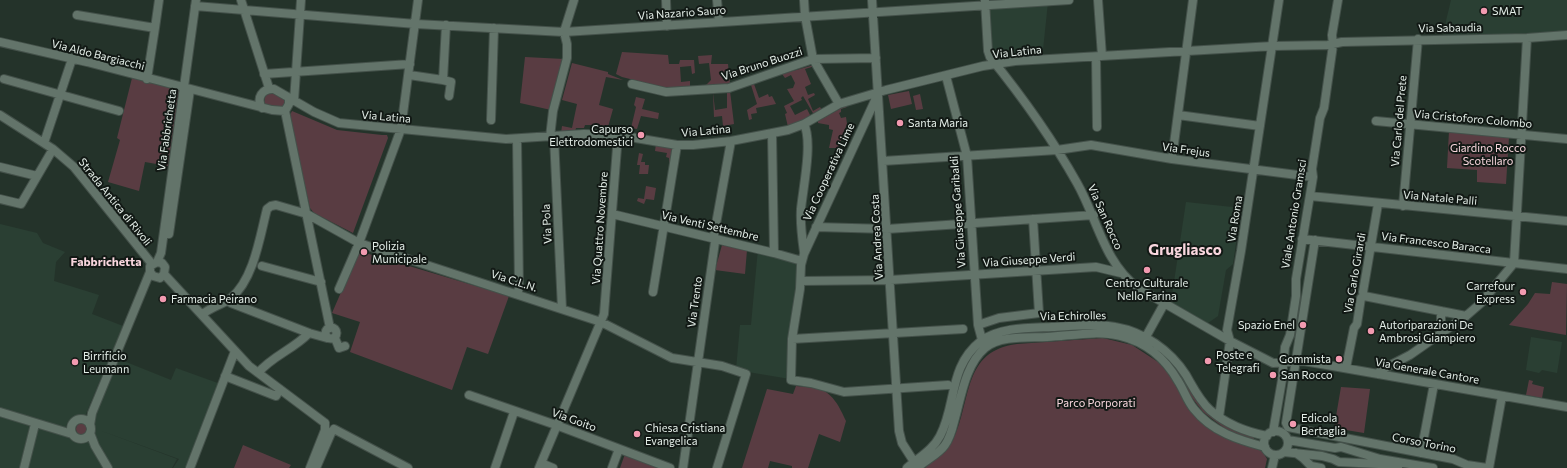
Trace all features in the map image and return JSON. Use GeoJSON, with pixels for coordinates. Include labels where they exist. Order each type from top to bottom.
{"type":"FeatureCollection","features":[{"type":"Feature","properties":{"kind":"street"},"geometry":{"type":"LineString","coordinates":[[147,78],[159,0]]}},
{"type":"Feature","properties":{"kind":"street"},"geometry":{"type":"LineString","coordinates":[[241,0],[264,74],[270,88]]}},
{"type":"Feature","properties":{"kind":"street"},"geometry":{"type":"LineString","coordinates":[[301,0],[296,71],[292,99],[285,111],[330,328],[326,333],[339,348],[345,346]]}},
{"type":"Feature","properties":{"kind":"street"},"geometry":{"type":"LineString","coordinates":[[339,289],[359,243],[401,130],[418,0]]}},
{"type":"Feature","properties":{"kind":"street"},"geometry":{"type":"LineString","coordinates":[[564,32],[574,0]]}},
{"type":"Feature","properties":{"kind":"street"},"geometry":{"type":"LineString","coordinates":[[666,0],[667,26]]}},
{"type":"Feature","properties":{"kind":"street"},"geometry":{"type":"LineString","coordinates":[[717,0],[719,22]]}},
{"type":"Feature","properties":{"kind":"street"},"geometry":{"type":"LineString","coordinates":[[804,0],[805,16],[813,59],[839,104]]}},
{"type":"Feature","properties":{"kind":"street","name":"Via Andrea Costa"},"geometry":{"type":"LineString","coordinates":[[872,0],[901,439],[917,466]]}},
{"type":"Feature","properties":{"kind":"street","name":"Via Nazario Sauro"},"geometry":{"type":"LineString","coordinates":[[195,3],[244,10],[416,24],[564,32],[873,12],[986,2],[1070,0]]}},
{"type":"Feature","properties":{"kind":"street"},"geometry":{"type":"LineString","coordinates":[[1097,127],[1099,56],[1098,0]]}},
{"type":"Feature","properties":{"kind":"street"},"geometry":{"type":"LineString","coordinates":[[1172,159],[1193,0]]}},
{"type":"Feature","properties":{"kind":"street","name":"Via Roma"},"geometry":{"type":"LineString","coordinates":[[1219,418],[1230,341],[1227,330],[1254,170],[1279,0]]}},
{"type":"Feature","properties":{"kind":"street","name":"Viale Antonio Gramsci"},"geometry":{"type":"LineString","coordinates":[[1270,434],[1282,380],[1285,347],[1290,335],[1296,296],[1296,279],[1313,177],[1312,169],[1320,118],[1324,108],[1333,45],[1332,35],[1338,0]]}},
{"type":"Feature","properties":{"kind":"street","name":"Via San Rocco"},"geometry":{"type":"LineString","coordinates":[[986,2],[988,51],[1057,150],[1078,184],[1094,215],[1106,249],[1121,273],[1136,286],[1164,304],[1230,341],[1273,362],[1283,362]]}},
{"type":"Feature","properties":{"kind":"street","name":"Via Fabbrichetta"},"geometry":{"type":"LineString","coordinates":[[155,268],[161,252],[187,89],[195,3]]}},
{"type":"Feature","properties":{"kind":"street"},"geometry":{"type":"LineString","coordinates":[[77,15],[155,28]]}},
{"type":"Feature","properties":{"kind":"street"},"geometry":{"type":"LineString","coordinates":[[443,80],[446,26]]}},
{"type":"Feature","properties":{"kind":"street"},"geometry":{"type":"LineString","coordinates":[[491,120],[494,28]]}},
{"type":"Feature","properties":{"kind":"street","name":"Via Pola"},"geometry":{"type":"LineString","coordinates":[[562,309],[552,137],[553,111],[567,58],[567,44],[564,32]]}},
{"type":"Feature","properties":{"kind":"street","name":"Via Sabaudia"},"geometry":{"type":"LineString","coordinates":[[1333,45],[1339,42],[1418,39],[1527,38],[1567,35]]}},
{"type":"Feature","properties":{"kind":"street"},"geometry":{"type":"LineString","coordinates":[[1378,374],[1381,370],[1410,355],[1441,335],[1466,316],[1481,303],[1514,263],[1517,140],[1522,134],[1527,38]]}},
{"type":"Feature","properties":{"kind":"street","name":"Via Carlo del Prete"},"geometry":{"type":"LineString","coordinates":[[1403,206],[1418,39]]}},
{"type":"Feature","properties":{"kind":"street","name":"Via Aldo Bargiacchi"},"geometry":{"type":"LineString","coordinates":[[0,42],[187,89]]}},
{"type":"Feature","properties":{"kind":"street","name":"Via Latina"},"geometry":{"type":"LineString","coordinates":[[292,99],[339,123],[401,130],[517,139],[584,134],[618,135],[677,145],[693,145],[731,141],[772,134],[804,124],[839,104],[996,64],[1099,56],[1273,46],[1333,45]]}},
{"type":"Feature","properties":{"kind":"street","name":"Via Bruno Buozzi"},"geometry":{"type":"LineString","coordinates":[[632,84],[666,92],[729,88],[813,59],[876,58]]}},
{"type":"Feature","properties":{"kind":"street"},"geometry":{"type":"LineString","coordinates":[[44,143],[72,59]]}},
{"type":"Feature","properties":{"kind":"street"},"geometry":{"type":"LineString","coordinates":[[264,74],[410,64]]}},
{"type":"Feature","properties":{"kind":"street"},"geometry":{"type":"LineString","coordinates":[[409,75],[451,82],[449,96]]}},
{"type":"Feature","properties":{"kind":"street","name":"Via Giuseppe Garibaldi"},"geometry":{"type":"LineString","coordinates":[[946,76],[967,156],[970,224],[978,325],[985,343]]}},
{"type":"Feature","properties":{"kind":"street"},"geometry":{"type":"LineString","coordinates":[[4,79],[119,111]]}},
{"type":"Feature","properties":{"kind":"street"},"geometry":{"type":"LineString","coordinates":[[262,108],[259,104],[260,97],[263,91],[270,88],[278,90],[292,99]]}},
{"type":"Feature","properties":{"kind":"street"},"geometry":{"type":"LineString","coordinates":[[187,89],[279,112],[285,111]]}},
{"type":"Feature","properties":{"kind":"street","name":"Via Cooperativa Lime"},"geometry":{"type":"LineString","coordinates":[[803,257],[879,93]]}},
{"type":"Feature","properties":{"kind":"street","name":"Strada Antica di Rivoli"},"geometry":{"type":"LineString","coordinates":[[0,115],[53,148],[74,167],[90,185],[155,268]]}},
{"type":"Feature","properties":{"kind":"street"},"geometry":{"type":"LineString","coordinates":[[1178,115],[1260,126]]}},
{"type":"Feature","properties":{"kind":"street","name":"Via Cristoforo Colombo"},"geometry":{"type":"LineString","coordinates":[[1376,121],[1567,138]]}},
{"type":"Feature","properties":{"kind":"street"},"geometry":{"type":"LineString","coordinates":[[804,124],[808,139],[801,211],[803,257],[801,281],[792,339],[791,380],[811,383],[844,392],[948,385]]}},
{"type":"Feature","properties":{"kind":"street"},"geometry":{"type":"LineString","coordinates":[[772,134],[774,252]]}},
{"type":"Feature","properties":{"kind":"street","name":"Via Quattro Novembre"},"geometry":{"type":"LineString","coordinates":[[601,322],[604,314],[618,135]]}},
{"type":"Feature","properties":{"kind":"street"},"geometry":{"type":"LineString","coordinates":[[517,139],[518,294]]}},
{"type":"Feature","properties":{"kind":"street","name":"Via Trento"},"geometry":{"type":"LineString","coordinates":[[683,468],[715,239],[714,235],[731,141]]}},
{"type":"Feature","properties":{"kind":"street"},"geometry":{"type":"LineString","coordinates":[[653,292],[677,145]]}},
{"type":"Feature","properties":{"kind":"street","name":"Via Frejus"},"geometry":{"type":"LineString","coordinates":[[883,162],[1057,150],[1091,146],[1172,159],[1313,177]]}},
{"type":"Feature","properties":{"kind":"street"},"geometry":{"type":"LineString","coordinates":[[0,199],[21,204],[53,148]]}},
{"type":"Feature","properties":{"kind":"street"},"geometry":{"type":"LineString","coordinates":[[0,167],[37,176]]}},
{"type":"Feature","properties":{"kind":"street","name":"Via Natale Palli"},"geometry":{"type":"LineString","coordinates":[[1310,196],[1378,204],[1567,221]]}},
{"type":"Feature","properties":{"kind":"street","name":"Via Carlo Girardi"},"geometry":{"type":"LineString","coordinates":[[1346,368],[1354,328],[1357,324],[1361,298],[1364,296],[1363,292],[1372,247],[1378,204]]}},
{"type":"Feature","properties":{"kind":"street","name":"Via C.L.N."},"geometry":{"type":"LineString","coordinates":[[228,300],[239,289],[253,264],[267,209],[276,205],[307,214],[359,243],[601,322],[672,358],[722,366],[746,374],[717,468]]}},
{"type":"Feature","properties":{"kind":"street","name":"Via Venti Settembre"},"geometry":{"type":"LineString","coordinates":[[612,214],[715,239],[803,257]]}},
{"type":"Feature","properties":{"kind":"street"},"geometry":{"type":"LineString","coordinates":[[816,227],[887,229],[1094,215]]}},
{"type":"Feature","properties":{"kind":"street"},"geometry":{"type":"LineString","coordinates":[[978,325],[999,318],[1039,313],[1034,219]]}},
{"type":"Feature","properties":{"kind":"street","name":"Via Francesco Baracca"},"geometry":{"type":"LineString","coordinates":[[1302,239],[1567,269]]}},
{"type":"Feature","properties":{"kind":"street"},"geometry":{"type":"LineString","coordinates":[[1298,361],[1315,240]]}},
{"type":"Feature","properties":{"kind":"street"},"geometry":{"type":"LineString","coordinates":[[262,266],[321,282]]}},
{"type":"Feature","properties":{"kind":"street","name":"Via Giuseppe Verdi"},"geometry":{"type":"LineString","coordinates":[[801,281],[890,280],[1096,267],[1121,273]]}},
{"type":"Feature","properties":{"kind":"street"},"geometry":{"type":"LineString","coordinates":[[155,268],[166,269],[164,274],[158,278],[155,268]]}},
{"type":"Feature","properties":{"kind":"street"},"geometry":{"type":"LineString","coordinates":[[0,412],[35,424],[60,429],[72,434],[78,439],[88,432],[92,413],[142,290],[155,268]]}},
{"type":"Feature","properties":{"kind":"street"},"geometry":{"type":"LineString","coordinates":[[164,274],[249,366],[329,428],[408,468]]}},
{"type":"Feature","properties":{"kind":"street"},"geometry":{"type":"LineString","coordinates":[[1364,296],[1466,316]]}},
{"type":"Feature","properties":{"kind":"street"},"geometry":{"type":"LineString","coordinates":[[202,315],[228,300],[231,303],[309,333],[331,338]]}},
{"type":"Feature","properties":{"kind":"street"},"geometry":{"type":"LineString","coordinates":[[1144,341],[1164,304]]}},
{"type":"Feature","properties":{"kind":"street"},"geometry":{"type":"LineString","coordinates":[[1441,311],[1441,335]]}},
{"type":"Feature","properties":{"kind":"street"},"geometry":{"type":"LineString","coordinates":[[553,468],[540,466],[556,425],[601,322]]}},
{"type":"Feature","properties":{"kind":"street"},"geometry":{"type":"LineString","coordinates":[[792,339],[963,329]]}},
{"type":"Feature","properties":{"kind":"street"},"geometry":{"type":"LineString","coordinates":[[258,373],[266,363],[303,339],[309,333]]}},
{"type":"Feature","properties":{"kind":"street","name":"Via Echirolles"},"geometry":{"type":"LineString","coordinates":[[985,343],[1010,339],[1098,334],[1144,341],[1172,357],[1186,374],[1199,398],[1219,418],[1236,427],[1270,434]]}},
{"type":"Feature","properties":{"kind":"street","name":"Via Echirolles"},"geometry":{"type":"LineString","coordinates":[[1144,341],[1164,361],[1177,379],[1195,410],[1210,424],[1225,434],[1265,447]]}},
{"type":"Feature","properties":{"kind":"street"},"geometry":{"type":"LineString","coordinates":[[907,468],[917,466],[940,450],[949,439],[971,367],[985,343]]}},
{"type":"Feature","properties":{"kind":"street"},"geometry":{"type":"LineString","coordinates":[[190,468],[235,351]]}},
{"type":"Feature","properties":{"kind":"street","name":"Via Generale Cantore"},"geometry":{"type":"LineString","coordinates":[[1283,362],[1298,361],[1346,368],[1567,407]]}},
{"type":"Feature","properties":{"kind":"street","name":"Corso Torino"},"geometry":{"type":"LineString","coordinates":[[1298,361],[1286,423],[1288,427],[1293,430],[1421,453],[1488,468]]}},
{"type":"Feature","properties":{"kind":"street"},"geometry":{"type":"LineString","coordinates":[[225,376],[276,396],[280,389]]}},
{"type":"Feature","properties":{"kind":"street"},"geometry":{"type":"LineString","coordinates":[[1421,453],[1434,384]]}},
{"type":"Feature","properties":{"kind":"street","name":"Via Goito"},"geometry":{"type":"LineString","coordinates":[[469,395],[514,412],[519,412],[556,425],[670,468]]}},
{"type":"Feature","properties":{"kind":"street"},"geometry":{"type":"LineString","coordinates":[[1488,468],[1502,396]]}},
{"type":"Feature","properties":{"kind":"street"},"geometry":{"type":"LineString","coordinates":[[494,468],[514,412]]}},
{"type":"Feature","properties":{"kind":"street"},"geometry":{"type":"LineString","coordinates":[[60,429],[78,419],[83,419],[92,413]]}},
{"type":"Feature","properties":{"kind":"street"},"geometry":{"type":"LineString","coordinates":[[83,419],[95,446],[108,468]]}},
{"type":"Feature","properties":{"kind":"street"},"geometry":{"type":"LineString","coordinates":[[72,423],[70,430],[72,434]]}},
{"type":"Feature","properties":{"kind":"street"},"geometry":{"type":"LineString","coordinates":[[24,468],[35,424]]}},
{"type":"Feature","properties":{"kind":"street"},"geometry":{"type":"LineString","coordinates":[[310,468],[329,428]]}},
{"type":"Feature","properties":{"kind":"street"},"geometry":{"type":"LineString","coordinates":[[316,468],[329,428]]}},
{"type":"Feature","properties":{"kind":"street"},"geometry":{"type":"LineString","coordinates":[[1284,452],[1288,446],[1288,440],[1280,432],[1270,434],[1265,447],[1274,455],[1284,452],[1295,453],[1337,463],[1378,464],[1398,468]]}},
{"type":"Feature","properties":{"kind":"street","name":"Corso Torino"},"geometry":{"type":"LineString","coordinates":[[1288,440],[1340,448],[1380,458],[1433,468]]}},
{"type":"Feature","properties":{"kind":"street"},"geometry":{"type":"LineString","coordinates":[[1337,463],[1332,452],[1356,441]]}},
{"type":"Feature","properties":{"kind":"street"},"geometry":{"type":"LineString","coordinates":[[1337,463],[1347,457],[1340,448]]}},
{"type":"Feature","properties":{"kind":"street"},"geometry":{"type":"LineString","coordinates":[[612,468],[620,449]]}},
{"type":"Feature","properties":{"kind":"street"},"geometry":{"type":"LineString","coordinates":[[1295,453],[1303,458],[1310,466],[1321,468]]}},
{"type":"Feature","properties":{"kind":"street"},"geometry":{"type":"LineString","coordinates":[[1272,468],[1274,455]]}},
{"type":"Feature","properties":{"kind":"shaded area"},"geometry":{"type":"Polygon","coordinates":[[[1451,0],[1567,0],[1567,34],[1442,38],[1451,0]]]}},
{"type":"Feature","properties":{"kind":"shaded area"},"geometry":{"type":"Polygon","coordinates":[[[1048,2],[1042,59],[1002,62],[991,57],[986,6],[1048,2]]]}},
{"type":"Feature","properties":{"kind":"shaded area"},"geometry":{"type":"Polygon","coordinates":[[[1186,202],[1241,208],[1233,264],[1226,270],[1218,316],[1208,323],[1171,302],[1186,202]]]}},
{"type":"Feature","properties":{"kind":"shaded area"},"geometry":{"type":"Polygon","coordinates":[[[0,224],[37,233],[43,243],[65,252],[56,262],[54,281],[99,295],[92,314],[123,326],[85,416],[75,416],[66,425],[66,433],[70,439],[75,442],[84,443],[96,430],[93,421],[116,358],[171,380],[176,368],[226,386],[194,468],[173,468],[179,459],[99,430],[177,459],[172,468],[0,468],[0,224]]]}},
{"type":"Feature","properties":{"kind":"shaded area"},"geometry":{"type":"Polygon","coordinates":[[[758,249],[801,261],[790,379],[736,370],[740,325],[751,325],[758,249]]]}},
{"type":"Feature","properties":{"kind":"shaded area"},"geometry":{"type":"Polygon","coordinates":[[[1531,337],[1562,342],[1557,373],[1542,370],[1539,373],[1526,370],[1531,337]]]}},
{"type":"Feature","properties":{"kind":"green space"},"geometry":{"type":"Polygon","coordinates":[[[622,52],[668,55],[669,64],[679,64],[680,60],[694,60],[695,73],[692,74],[691,66],[680,67],[681,82],[690,81],[690,89],[674,90],[622,77],[616,74],[622,52]]]}},
{"type":"Feature","properties":{"kind":"green space"},"geometry":{"type":"Polygon","coordinates":[[[712,55],[711,64],[728,64],[730,84],[705,86],[711,80],[709,63],[699,64],[698,56],[712,55]]]}},
{"type":"Feature","properties":{"kind":"green space"},"geometry":{"type":"Polygon","coordinates":[[[525,57],[564,59],[551,110],[520,103],[525,57]]]}},
{"type":"Feature","properties":{"kind":"green space"},"geometry":{"type":"Polygon","coordinates":[[[572,63],[608,72],[608,74],[623,80],[606,77],[599,105],[613,109],[608,127],[602,127],[600,125],[585,125],[584,128],[576,128],[575,132],[561,133],[562,126],[572,128],[577,104],[562,100],[572,63]]]}},
{"type":"Feature","properties":{"kind":"green space"},"geometry":{"type":"Polygon","coordinates":[[[814,65],[815,66],[805,69],[811,84],[805,87],[808,95],[814,93],[815,95],[808,99],[813,111],[820,107],[822,110],[814,115],[803,96],[801,98],[802,100],[790,106],[795,115],[807,109],[811,117],[788,127],[785,114],[787,113],[784,106],[794,101],[787,89],[793,88],[795,83],[791,75],[785,78],[782,74],[814,65]]]}},
{"type":"Feature","properties":{"kind":"green space"},"geometry":{"type":"Polygon","coordinates":[[[132,78],[180,90],[168,166],[145,162],[139,191],[108,182],[120,140],[117,138],[132,78]]]}},
{"type":"Feature","properties":{"kind":"green space"},"geometry":{"type":"Polygon","coordinates":[[[754,84],[759,98],[768,94],[769,97],[772,96],[776,104],[756,108],[757,113],[751,114],[752,119],[749,120],[747,110],[757,104],[751,85],[754,84]]]}},
{"type":"Feature","properties":{"kind":"green space"},"geometry":{"type":"Polygon","coordinates":[[[727,91],[730,91],[734,124],[723,126],[722,116],[714,117],[713,92],[715,110],[727,108],[727,91]]]}},
{"type":"Feature","properties":{"kind":"green space"},"geometry":{"type":"Polygon","coordinates":[[[909,91],[912,104],[891,109],[888,95],[909,91]]]}},
{"type":"Feature","properties":{"kind":"green space"},"geometry":{"type":"Polygon","coordinates":[[[273,92],[284,98],[286,103],[282,108],[266,105],[264,103],[266,93],[273,92]]]}},
{"type":"Feature","properties":{"kind":"green space"},"geometry":{"type":"Polygon","coordinates":[[[920,94],[923,109],[916,110],[913,96],[920,94]]]}},
{"type":"Feature","properties":{"kind":"green space"},"geometry":{"type":"Polygon","coordinates":[[[636,97],[645,99],[642,109],[659,113],[658,119],[641,116],[637,129],[631,128],[636,107],[634,105],[636,97]]]}},
{"type":"Feature","properties":{"kind":"green space"},"geometry":{"type":"Polygon","coordinates":[[[847,105],[847,107],[841,109],[841,112],[839,113],[841,118],[846,117],[847,124],[838,148],[829,148],[833,130],[829,129],[829,125],[818,123],[818,121],[847,105]]]}},
{"type":"Feature","properties":{"kind":"green space"},"geometry":{"type":"Polygon","coordinates":[[[292,111],[337,130],[387,135],[388,138],[353,233],[314,213],[310,208],[289,117],[292,111]]]}},
{"type":"Feature","properties":{"kind":"green space","name":"Giardino Rocco Scotellaro"},"geometry":{"type":"Polygon","coordinates":[[[1449,131],[1509,137],[1506,184],[1477,182],[1477,170],[1447,168],[1449,131]]]}},
{"type":"Feature","properties":{"kind":"green space"},"geometry":{"type":"Polygon","coordinates":[[[656,144],[674,147],[672,163],[669,163],[669,158],[666,157],[667,153],[655,151],[656,144]]]}},
{"type":"Feature","properties":{"kind":"green space"},"geometry":{"type":"Polygon","coordinates":[[[639,153],[643,154],[641,162],[645,162],[645,165],[649,165],[648,174],[639,174],[640,165],[637,165],[639,153]]]}},
{"type":"Feature","properties":{"kind":"green space"},"geometry":{"type":"Polygon","coordinates":[[[646,186],[656,188],[654,200],[646,199],[644,204],[637,201],[638,198],[644,199],[646,186]]]}},
{"type":"Feature","properties":{"kind":"green space"},"geometry":{"type":"Polygon","coordinates":[[[722,245],[747,250],[745,274],[715,270],[722,245]]]}},
{"type":"Feature","properties":{"kind":"green space"},"geometry":{"type":"Polygon","coordinates":[[[359,251],[509,296],[488,354],[467,347],[452,390],[350,352],[360,322],[332,313],[359,251]]]}},
{"type":"Feature","properties":{"kind":"green space"},"geometry":{"type":"Polygon","coordinates":[[[1552,282],[1567,284],[1566,335],[1509,325],[1528,304],[1535,293],[1550,294],[1552,282]]]}},
{"type":"Feature","properties":{"kind":"green space","name":"Parco Porporati"},"geometry":{"type":"Polygon","coordinates":[[[1103,338],[1132,345],[1158,362],[1169,374],[1204,425],[1225,438],[1262,451],[1267,459],[1265,468],[925,468],[944,452],[953,440],[972,380],[978,367],[986,356],[999,348],[1017,344],[1103,338]]]}},
{"type":"Feature","properties":{"kind":"green space"},"geometry":{"type":"Polygon","coordinates":[[[1157,346],[1172,359],[1199,400],[1255,435],[1253,441],[1227,430],[1203,412],[1190,395],[1173,367],[1154,348],[1157,346]]]}},
{"type":"Feature","properties":{"kind":"green space"},"geometry":{"type":"Polygon","coordinates":[[[1529,380],[1533,381],[1532,384],[1544,387],[1542,398],[1526,395],[1529,380]]]}},
{"type":"Feature","properties":{"kind":"green space"},"geometry":{"type":"Polygon","coordinates":[[[796,386],[821,389],[835,400],[846,421],[840,442],[819,434],[808,468],[792,468],[792,466],[770,461],[768,468],[742,468],[767,389],[793,394],[796,386]]]}},
{"type":"Feature","properties":{"kind":"green space"},"geometry":{"type":"Polygon","coordinates":[[[1341,387],[1370,389],[1364,433],[1334,428],[1341,387]]]}},
{"type":"Feature","properties":{"kind":"green space"},"geometry":{"type":"Polygon","coordinates":[[[82,423],[86,425],[88,429],[86,433],[82,435],[78,433],[76,429],[78,425],[82,423]]]}},
{"type":"Feature","properties":{"kind":"green space"},"geometry":{"type":"Polygon","coordinates":[[[243,445],[291,465],[289,468],[234,468],[243,445]]]}},
{"type":"Feature","properties":{"kind":"green space"},"geometry":{"type":"Polygon","coordinates":[[[625,454],[661,468],[620,468],[625,454]]]}},
{"type":"Feature","properties":{"kind":"place","name":"SMAT"},"geometry":{"type":"Point","coordinates":[1484,11]}},
{"type":"Feature","properties":{"kind":"place","name":"Santa Maria"},"geometry":{"type":"Point","coordinates":[900,123]}},
{"type":"Feature","properties":{"kind":"place","name":"Capurso Elettrodomestici"},"geometry":{"type":"Point","coordinates":[641,135]}},
{"type":"Feature","properties":{"kind":"place","name":"Polizia Municipale"},"geometry":{"type":"Point","coordinates":[364,252]}},
{"type":"Feature","properties":{"kind":"place","name":"Centro Culturale Nello Farina"},"geometry":{"type":"Point","coordinates":[1147,270]}},
{"type":"Feature","properties":{"kind":"place","name":"Carrefour Express"},"geometry":{"type":"Point","coordinates":[1523,292]}},
{"type":"Feature","properties":{"kind":"place","name":"Farmacia Peirano"},"geometry":{"type":"Point","coordinates":[163,299]}},
{"type":"Feature","properties":{"kind":"place","name":"Spazio Enel"},"geometry":{"type":"Point","coordinates":[1303,325]}},
{"type":"Feature","properties":{"kind":"place","name":"Autoriparazioni De Ambrosi Giampiero"},"geometry":{"type":"Point","coordinates":[1371,331]}},
{"type":"Feature","properties":{"kind":"place","name":"Gommista"},"geometry":{"type":"Point","coordinates":[1339,359]}},
{"type":"Feature","properties":{"kind":"place","name":"Poste e Telegrafi"},"geometry":{"type":"Point","coordinates":[1208,361]}},
{"type":"Feature","properties":{"kind":"place","name":"Birrificio Leumann"},"geometry":{"type":"Point","coordinates":[75,362]}},
{"type":"Feature","properties":{"kind":"place","name":"San Rocco"},"geometry":{"type":"Point","coordinates":[1273,375]}},
{"type":"Feature","properties":{"kind":"place","name":"Edicola Bertaglia"},"geometry":{"type":"Point","coordinates":[1293,424]}},
{"type":"Feature","properties":{"kind":"place","name":"Chiesa Cristiana Evangelica"},"geometry":{"type":"Point","coordinates":[637,434]}},
{"type":"Feature","properties":{"kind":"district","name":"Grugliasco"},"geometry":{"type":"Point","coordinates":[1185,250]}},
{"type":"Feature","properties":{"kind":"district","name":"Fabbrichetta"},"geometry":{"type":"Point","coordinates":[106,262]}}]}
